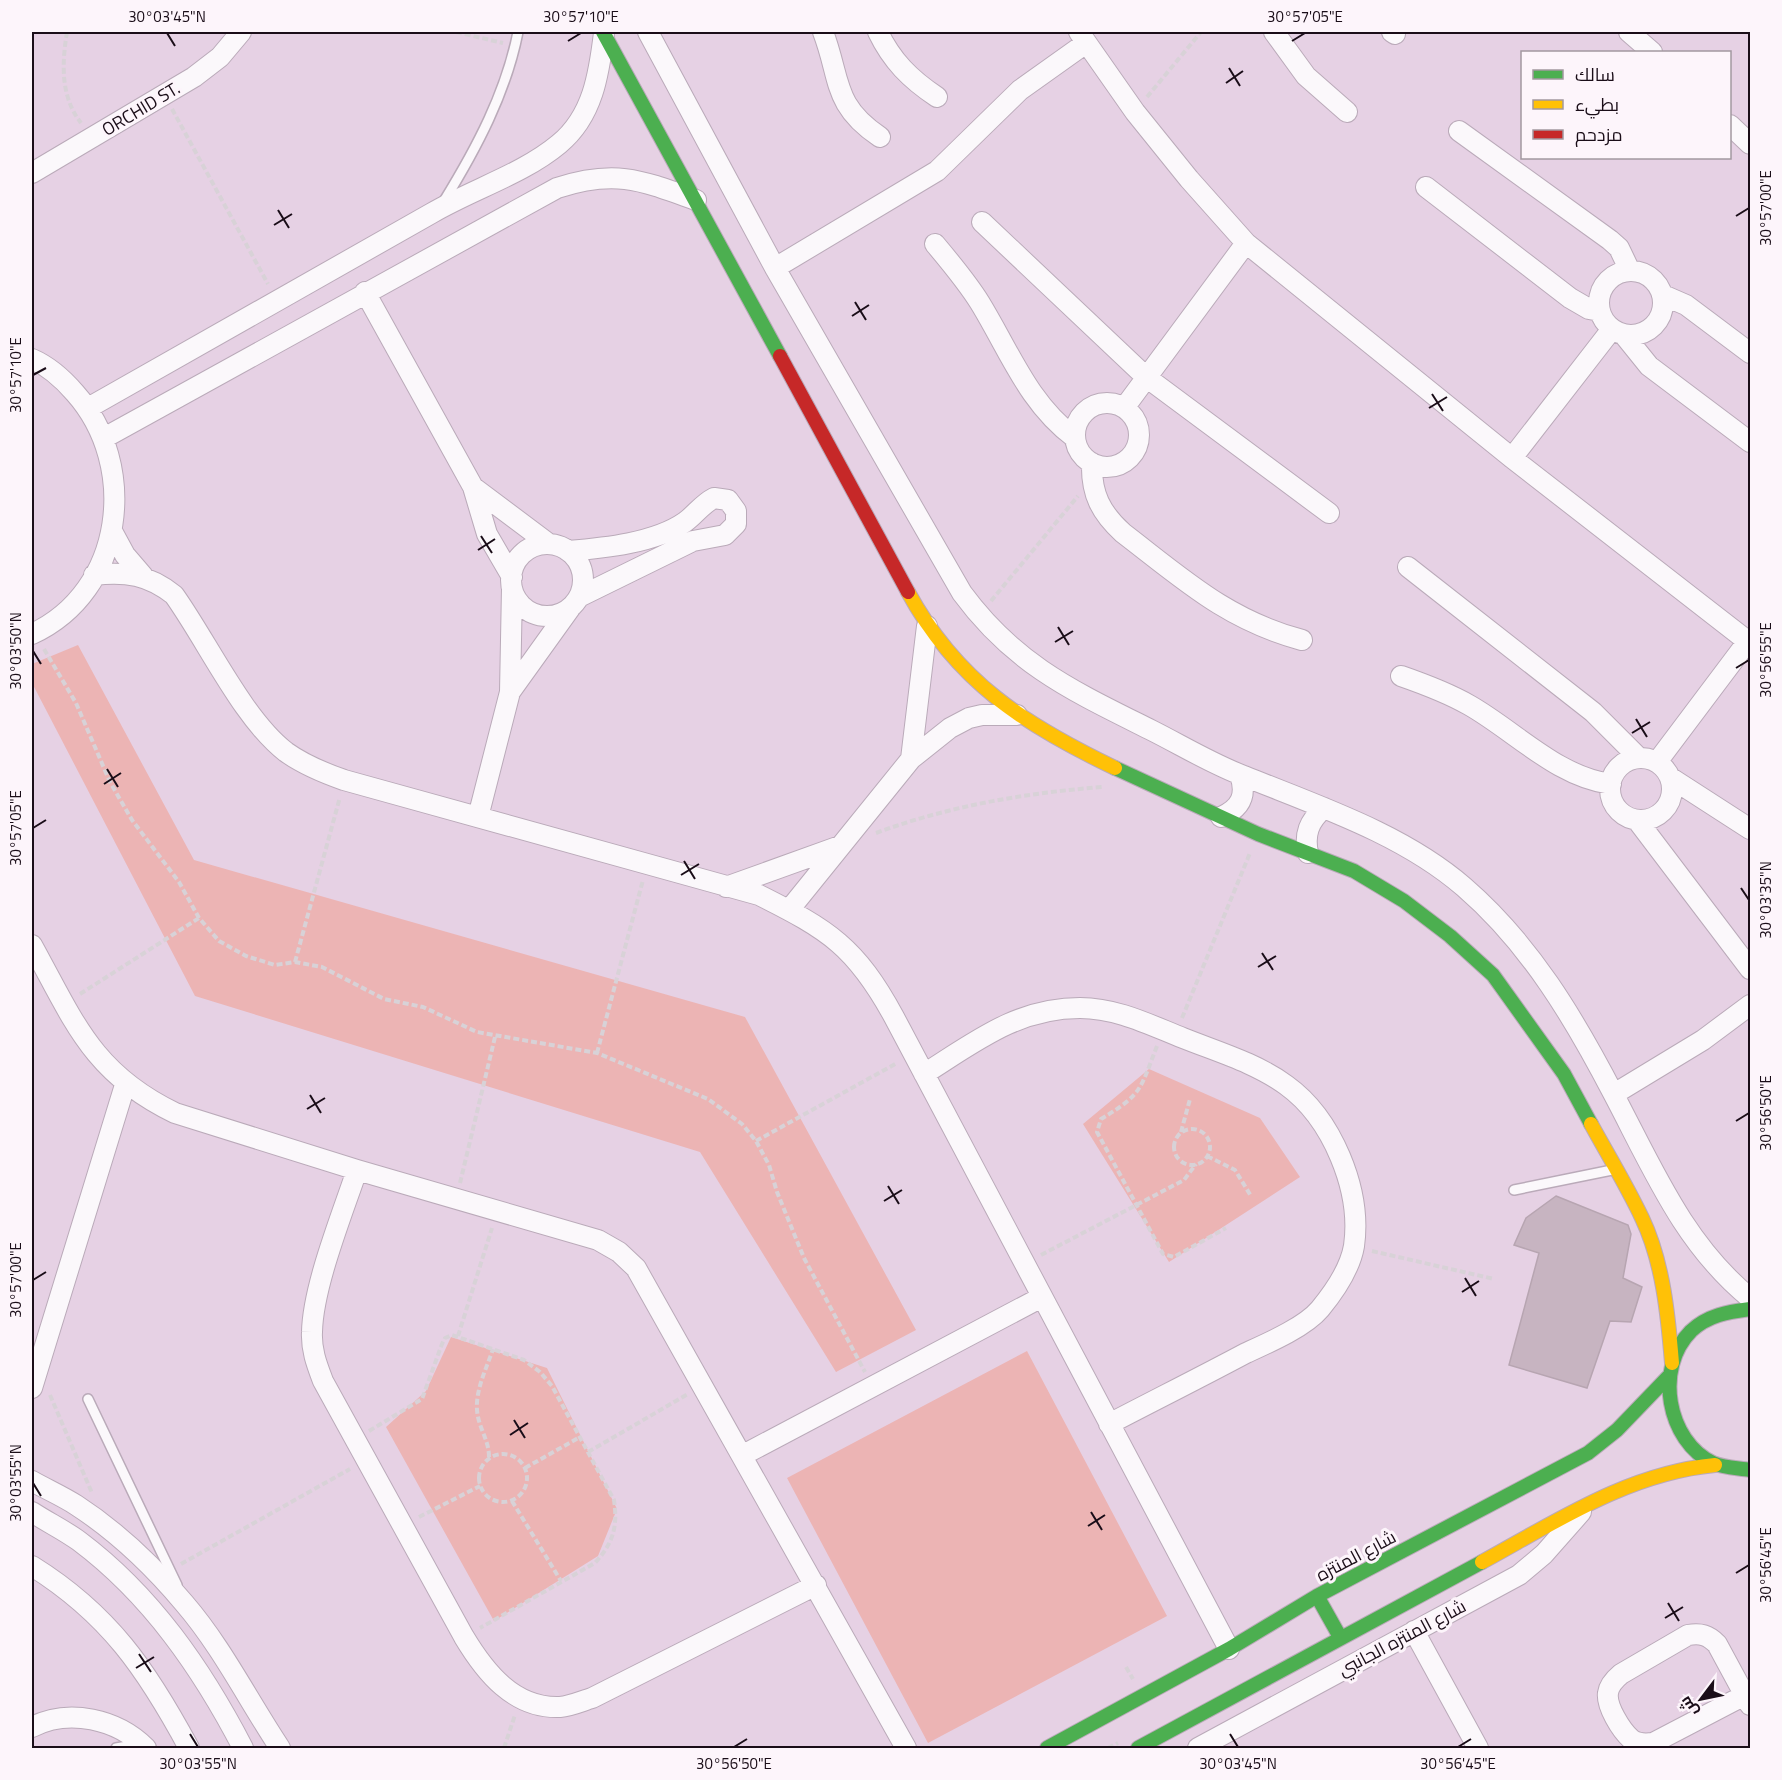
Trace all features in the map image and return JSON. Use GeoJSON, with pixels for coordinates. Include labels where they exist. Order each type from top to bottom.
{"type":"FeatureCollection","features":[{"type":"Feature","properties":{"kind":"street","name":"ORCHID ST."},"geometry":{"type":"LineString","coordinates":[[32,173],[165,96],[220,57],[241,32]]}},
{"type":"Feature","properties":{"kind":"street"},"geometry":{"type":"LineString","coordinates":[[604,32],[927,626],[953,659],[980,686],[1017,715],[1061,742],[1258,834],[1354,871],[1404,901],[1450,936],[1492,975],[1564,1074],[1643,1220],[1659,1266],[1668,1314],[1672,1363]]}},
{"type":"Feature","properties":{"kind":"street"},"geometry":{"type":"LineString","coordinates":[[88,408],[440,208],[536,160],[560,143],[580,121],[593,95],[604,32]]}},
{"type":"Feature","properties":{"kind":"street"},"geometry":{"type":"LineString","coordinates":[[648,32],[775,268],[962,593],[979,616],[1022,658],[1047,676],[1240,775],[1372,829],[1462,885],[1501,922],[1536,963],[1565,1007],[1614,1094],[1663,1193],[1684,1226],[1708,1257],[1750,1298]]}},
{"type":"Feature","properties":{"kind":"street"},"geometry":{"type":"LineString","coordinates":[[823,32],[838,88],[848,108],[862,125],[880,137]]}},
{"type":"Feature","properties":{"kind":"street"},"geometry":{"type":"LineString","coordinates":[[878,32],[894,61],[913,81],[937,97]]}},
{"type":"Feature","properties":{"kind":"street"},"geometry":{"type":"LineString","coordinates":[[1274,32],[1306,76],[1347,112]]}},
{"type":"Feature","properties":{"kind":"street"},"geometry":{"type":"LineString","coordinates":[[1629,32],[1651,51]]}},
{"type":"Feature","properties":{"kind":"street"},"geometry":{"type":"LineString","coordinates":[[775,268],[937,171],[1020,90],[1082,37],[1135,112],[1189,179],[1246,243],[1512,458],[1749,642],[1658,762]]}},
{"type":"Feature","properties":{"kind":"street"},"geometry":{"type":"LineString","coordinates":[[1731,126],[1750,144]]}},
{"type":"Feature","properties":{"kind":"street"},"geometry":{"type":"LineString","coordinates":[[1459,130],[1610,240],[1619,248],[1630,270]]}},
{"type":"Feature","properties":{"kind":"street"},"geometry":{"type":"LineString","coordinates":[[104,438],[557,188],[584,179],[612,177],[640,180],[696,200]]}},
{"type":"Feature","properties":{"kind":"street"},"geometry":{"type":"LineString","coordinates":[[1426,187],[1570,298],[1589,309],[1600,311]]}},
{"type":"Feature","properties":{"kind":"street"},"geometry":{"type":"LineString","coordinates":[[982,222],[1146,377],[1329,513]]}},
{"type":"Feature","properties":{"kind":"street"},"geometry":{"type":"LineString","coordinates":[[1124,408],[1246,243]]}},
{"type":"Feature","properties":{"kind":"street"},"geometry":{"type":"LineString","coordinates":[[935,244],[979,302],[1038,404],[1055,423],[1075,438]]}},
{"type":"Feature","properties":{"kind":"street"},"geometry":{"type":"LineString","coordinates":[[1618,332],[1646,333],[1655,327],[1664,307],[1663,296],[1651,277],[1630,270],[1609,279],[1599,300],[1600,311],[1618,332],[1649,366],[1750,442]]}},
{"type":"Feature","properties":{"kind":"street"},"geometry":{"type":"LineString","coordinates":[[365,292],[473,487],[487,534],[526,609],[549,616],[693,541],[725,536],[736,524],[736,511],[728,500],[714,498],[685,522],[630,544],[568,551]]}},
{"type":"Feature","properties":{"kind":"street"},"geometry":{"type":"LineString","coordinates":[[1663,296],[1686,305],[1750,353]]}},
{"type":"Feature","properties":{"kind":"street"},"geometry":{"type":"LineString","coordinates":[[1512,458],[1618,332]]}},
{"type":"Feature","properties":{"kind":"street"},"geometry":{"type":"LineString","coordinates":[[32,359],[65,382],[88,408],[104,438],[114,479],[116,500],[112,531],[94,575],[78,598],[58,617],[33,633]]}},
{"type":"Feature","properties":{"kind":"street"},"geometry":{"type":"LineString","coordinates":[[1091,472],[1103,467],[1116,467],[1136,452],[1139,428],[1133,416],[1124,408],[1105,403],[1086,411],[1076,427],[1075,438],[1080,453],[1091,472],[1097,501],[1108,519],[1210,600],[1254,625],[1302,640]]}},
{"type":"Feature","properties":{"kind":"street"},"geometry":{"type":"LineString","coordinates":[[473,487],[549,544],[568,551],[577,560],[582,572],[583,585],[575,602],[510,692]]}},
{"type":"Feature","properties":{"kind":"street"},"geometry":{"type":"LineString","coordinates":[[685,522],[693,541]]}},
{"type":"Feature","properties":{"kind":"street"},"geometry":{"type":"LineString","coordinates":[[112,531],[125,555],[143,576]]}},
{"type":"Feature","properties":{"kind":"street"},"geometry":{"type":"LineString","coordinates":[[478,817],[510,692],[512,583],[520,557],[528,550],[549,544]]}},
{"type":"Feature","properties":{"kind":"street"},"geometry":{"type":"LineString","coordinates":[[1408,567],[1593,712],[1638,758],[1658,762],[1671,778],[1750,829]]}},
{"type":"Feature","properties":{"kind":"street"},"geometry":{"type":"LineString","coordinates":[[94,575],[118,572],[143,576],[174,595],[262,730],[296,758],[314,769],[344,780],[726,888],[759,895],[822,928],[852,953],[876,984],[1229,1649]]}},
{"type":"Feature","properties":{"kind":"street"},"geometry":{"type":"LineString","coordinates":[[911,759],[927,626]]}},
{"type":"Feature","properties":{"kind":"street"},"geometry":{"type":"LineString","coordinates":[[1401,676],[1436,688],[1469,705],[1577,776],[1611,784]]}},
{"type":"Feature","properties":{"kind":"street"},"geometry":{"type":"LineString","coordinates":[[789,910],[911,759],[950,728],[969,718],[982,715],[1017,715]]}},
{"type":"Feature","properties":{"kind":"street"},"geometry":{"type":"LineString","coordinates":[[1638,758],[1620,766],[1611,784],[1614,803],[1620,811],[1637,820],[1750,969]]}},
{"type":"Feature","properties":{"kind":"street"},"geometry":{"type":"LineString","coordinates":[[1221,817],[1233,812],[1242,801],[1244,788],[1240,775]]}},
{"type":"Feature","properties":{"kind":"street"},"geometry":{"type":"LineString","coordinates":[[1637,820],[1648,820],[1666,808],[1673,789],[1671,778]]}},
{"type":"Feature","properties":{"kind":"street"},"geometry":{"type":"LineString","coordinates":[[1308,853],[1306,840],[1308,828],[1314,816],[1324,808]]}},
{"type":"Feature","properties":{"kind":"street"},"geometry":{"type":"LineString","coordinates":[[726,888],[840,846]]}},
{"type":"Feature","properties":{"kind":"street"},"geometry":{"type":"LineString","coordinates":[[32,945],[89,1048],[125,1085],[175,1113],[357,1170],[598,1240],[619,1252],[636,1268],[650,1287],[906,1749]]}},
{"type":"Feature","properties":{"kind":"street"},"geometry":{"type":"LineString","coordinates":[[1614,1094],[1703,1040],[1750,1005]]}},
{"type":"Feature","properties":{"kind":"street"},"geometry":{"type":"LineString","coordinates":[[924,1074],[1005,1023],[1042,1012],[1080,1008],[1116,1012],[1259,1069],[1288,1086],[1313,1112],[1333,1142],[1347,1175],[1353,1211],[1354,1247],[1340,1282],[1318,1312],[1288,1332],[1109,1424]]}},
{"type":"Feature","properties":{"kind":"street"},"geometry":{"type":"LineString","coordinates":[[32,1388],[125,1085]]}},
{"type":"Feature","properties":{"kind":"street"},"geometry":{"type":"LineString","coordinates":[[357,1170],[314,1308],[312,1334],[314,1360],[323,1382],[464,1637],[481,1665],[501,1687],[529,1701],[560,1707],[592,1698],[816,1585]]}},
{"type":"Feature","properties":{"kind":"street"},"geometry":{"type":"LineString","coordinates":[[743,1455],[874,1388],[1042,1297]]}},
{"type":"Feature","properties":{"kind":"street"},"geometry":{"type":"LineString","coordinates":[[1715,1465],[1693,1450],[1677,1429],[1668,1404],[1668,1377],[1672,1363],[1683,1342],[1699,1325],[1719,1314],[1750,1309]]}},
{"type":"Feature","properties":{"kind":"street","name":"شارع المنتزه"},"geometry":{"type":"LineString","coordinates":[[1047,1749],[1229,1649],[1317,1596],[1588,1453],[1623,1424],[1668,1377]]}},
{"type":"Feature","properties":{"kind":"street"},"geometry":{"type":"LineString","coordinates":[[1138,1749],[1587,1504],[1649,1476],[1682,1468],[1715,1465],[1742,1470],[1750,1483]]}},
{"type":"Feature","properties":{"kind":"street"},"geometry":{"type":"LineString","coordinates":[[32,1481],[34,1498],[32,1511],[78,1540],[122,1577],[162,1621],[197,1666],[243,1749]]}},
{"type":"Feature","properties":{"kind":"street"},"geometry":{"type":"LineString","coordinates":[[32,1481],[75,1505],[108,1529],[149,1564],[185,1604],[220,1652],[280,1749]]}},
{"type":"Feature","properties":{"kind":"street","name":"شارع المنتزه الجانبي"},"geometry":{"type":"LineString","coordinates":[[1198,1749],[1519,1575],[1560,1538],[1587,1504]]}},
{"type":"Feature","properties":{"kind":"street"},"geometry":{"type":"LineString","coordinates":[[32,1566],[84,1603],[112,1631],[150,1679],[189,1749]]}},
{"type":"Feature","properties":{"kind":"street"},"geometry":{"type":"LineString","coordinates":[[1317,1596],[1340,1637]]}},
{"type":"Feature","properties":{"kind":"street"},"geometry":{"type":"LineString","coordinates":[[1413,1631],[1478,1749]]}},
{"type":"Feature","properties":{"kind":"street"},"geometry":{"type":"LineString","coordinates":[[1699,1633],[1709,1636],[1717,1644],[1748,1700],[1653,1743],[1642,1744],[1631,1739],[1623,1730],[1609,1703],[1608,1692],[1612,1681],[1621,1674],[1688,1635],[1699,1633]]}},
{"type":"Feature","properties":{"kind":"street"},"geometry":{"type":"LineString","coordinates":[[226,1716],[250,1702]]}},
{"type":"Feature","properties":{"kind":"street"},"geometry":{"type":"LineString","coordinates":[[32,1727],[57,1719],[80,1718],[102,1722],[123,1731],[143,1746]]}},
{"type":"Feature","properties":{"kind":"lane"},"geometry":{"type":"LineString","coordinates":[[440,208],[471,157],[496,103],[516,46],[518,32]]}},
{"type":"Feature","properties":{"kind":"lane"},"geometry":{"type":"LineString","coordinates":[[1514,1190],[1617,1169]]}},
{"type":"Feature","properties":{"kind":"lane"},"geometry":{"type":"LineString","coordinates":[[88,1399],[185,1604]]}},
{"type":"Feature","properties":{"kind":"lane"},"geometry":{"type":"LineString","coordinates":[[116,1749],[143,1746]]}},
{"type":"Feature","properties":{"kind":"path"},"geometry":{"type":"LineString","coordinates":[[67,32],[62,65],[66,91],[76,116],[93,138]]}},
{"type":"Feature","properties":{"kind":"path"},"geometry":{"type":"LineString","coordinates":[[456,32],[516,46]]}},
{"type":"Feature","properties":{"kind":"path"},"geometry":{"type":"LineString","coordinates":[[1135,112],[1201,32]]}},
{"type":"Feature","properties":{"kind":"path"},"geometry":{"type":"LineString","coordinates":[[165,96],[277,300]]}},
{"type":"Feature","properties":{"kind":"path"},"geometry":{"type":"LineString","coordinates":[[979,616],[1091,472]]}},
{"type":"Feature","properties":{"kind":"path"},"geometry":{"type":"LineString","coordinates":[[33,633],[76,703],[110,782],[132,820],[179,882],[199,918],[219,941],[246,956],[275,965],[295,962],[322,967],[384,999],[423,1006],[477,1032],[597,1053],[708,1099],[742,1124],[756,1141],[769,1166],[804,1258],[874,1388]]}},
{"type":"Feature","properties":{"kind":"path"},"geometry":{"type":"LineString","coordinates":[[295,962],[344,780]]}},
{"type":"Feature","properties":{"kind":"path"},"geometry":{"type":"LineString","coordinates":[[872,835],[914,819],[990,801],[1113,786]]}},
{"type":"Feature","properties":{"kind":"path"},"geometry":{"type":"LineString","coordinates":[[1226,1228],[1174,1257],[1163,1254],[1097,1132],[1097,1124],[1138,1092],[1170,1033],[1258,834]]}},
{"type":"Feature","properties":{"kind":"path"},"geometry":{"type":"LineString","coordinates":[[597,1053],[647,865]]}},
{"type":"Feature","properties":{"kind":"path"},"geometry":{"type":"LineString","coordinates":[[64,1004],[199,918]]}},
{"type":"Feature","properties":{"kind":"path"},"geometry":{"type":"LineString","coordinates":[[457,1198],[495,1036]]}},
{"type":"Feature","properties":{"kind":"path"},"geometry":{"type":"LineString","coordinates":[[756,1141],[913,1054]]}},
{"type":"Feature","properties":{"kind":"path"},"geometry":{"type":"LineString","coordinates":[[1190,1099],[1181,1133],[1174,1144],[1178,1158],[1183,1162],[1196,1164]]}},
{"type":"Feature","properties":{"kind":"path"},"geometry":{"type":"LineString","coordinates":[[1025,1264],[1184,1180],[1196,1164],[1207,1156],[1209,1142],[1201,1131],[1187,1130],[1181,1133]]}},
{"type":"Feature","properties":{"kind":"path"},"geometry":{"type":"LineString","coordinates":[[1207,1156],[1234,1170],[1251,1196]]}},
{"type":"Feature","properties":{"kind":"path"},"geometry":{"type":"LineString","coordinates":[[458,1336],[498,1210]]}},
{"type":"Feature","properties":{"kind":"path"},"geometry":{"type":"LineString","coordinates":[[1354,1247],[1494,1279]]}},
{"type":"Feature","properties":{"kind":"path"},"geometry":{"type":"LineString","coordinates":[[354,1439],[422,1399],[445,1338],[458,1336],[524,1360],[540,1372],[552,1386],[614,1500],[617,1518],[614,1534],[607,1550],[595,1563],[464,1637]]}},
{"type":"Feature","properties":{"kind":"path"},"geometry":{"type":"LineString","coordinates":[[489,1457],[487,1438],[479,1420],[477,1401],[493,1349]]}},
{"type":"Feature","properties":{"kind":"path"},"geometry":{"type":"LineString","coordinates":[[38,1367],[94,1497]]}},
{"type":"Feature","properties":{"kind":"path"},"geometry":{"type":"LineString","coordinates":[[588,1452],[704,1385]]}},
{"type":"Feature","properties":{"kind":"path"},"geometry":{"type":"LineString","coordinates":[[525,1468],[580,1437]]}},
{"type":"Feature","properties":{"kind":"path"},"geometry":{"type":"LineString","coordinates":[[497,1454],[513,1456],[525,1468],[527,1475],[524,1490],[512,1500],[504,1502],[489,1498],[480,1486],[479,1470],[489,1457],[497,1454]]}},
{"type":"Feature","properties":{"kind":"path"},"geometry":{"type":"LineString","coordinates":[[170,1570],[366,1460]]}},
{"type":"Feature","properties":{"kind":"path"},"geometry":{"type":"LineString","coordinates":[[402,1525],[480,1486]]}},
{"type":"Feature","properties":{"kind":"path"},"geometry":{"type":"LineString","coordinates":[[512,1500],[561,1581]]}},
{"type":"Feature","properties":{"kind":"path"},"geometry":{"type":"LineString","coordinates":[[504,1749],[521,1697]]}},
{"type":"Feature","properties":{"kind":"shaded area"},"geometry":{"type":"Polygon","coordinates":[[[78,645],[194,860],[745,1017],[916,1330],[836,1372],[700,1152],[195,996],[32,683],[32,664],[78,645]]]}},
{"type":"Feature","properties":{"kind":"shaded area"},"geometry":{"type":"Polygon","coordinates":[[[1149,1069],[1260,1118],[1300,1177],[1169,1262],[1083,1124],[1149,1069]]]}},
{"type":"Feature","properties":{"kind":"shaded area"},"geometry":{"type":"Polygon","coordinates":[[[451,1337],[547,1368],[617,1509],[598,1556],[494,1621],[386,1427],[426,1391],[451,1337]]]}},
{"type":"Feature","properties":{"kind":"shaded area"},"geometry":{"type":"Polygon","coordinates":[[[1027,1351],[1167,1616],[928,1743],[787,1478],[1027,1351]]]}},
{"type":"Feature","properties":{"kind":"building"},"geometry":{"type":"Polygon","coordinates":[[[1556,1196],[1628,1225],[1631,1234],[1623,1278],[1642,1287],[1631,1322],[1610,1321],[1587,1388],[1509,1365],[1539,1253],[1514,1245],[1526,1218],[1556,1196]]]}},
{"type":"Feature","properties":{"kind":"traffic: fast"},"geometry":{"type":"LineString","coordinates":[[603,32],[780,356]]}},
{"type":"Feature","properties":{"kind":"traffic: fast"},"geometry":{"type":"LineString","coordinates":[[1115,768],[1258,834],[1354,871],[1404,901],[1450,936],[1493,975],[1564,1074],[1591,1124]]}},
{"type":"Feature","properties":{"kind":"traffic: fast"},"geometry":{"type":"LineString","coordinates":[[1750,1309],[1711,1318],[1691,1331],[1679,1346],[1672,1364],[1670,1383],[1671,1403],[1676,1421],[1685,1438],[1697,1453],[1717,1465],[1750,1470]]}},
{"type":"Feature","properties":{"kind":"traffic: fast"},"geometry":{"type":"LineString","coordinates":[[1047,1748],[1229,1649],[1317,1596],[1588,1453],[1617,1430],[1668,1377]]}},
{"type":"Feature","properties":{"kind":"traffic: fast"},"geometry":{"type":"LineString","coordinates":[[1138,1748],[1482,1562]]}},
{"type":"Feature","properties":{"kind":"traffic: fast"},"geometry":{"type":"LineString","coordinates":[[1317,1596],[1340,1637]]}},
{"type":"Feature","properties":{"kind":"traffic: slow"},"geometry":{"type":"LineString","coordinates":[[908,592],[927,624],[948,651],[996,698],[1052,735],[1115,768]]}},
{"type":"Feature","properties":{"kind":"traffic: slow"},"geometry":{"type":"LineString","coordinates":[[1591,1124],[1630,1194],[1655,1252],[1669,1326],[1672,1363]]}},
{"type":"Feature","properties":{"kind":"traffic: slow"},"geometry":{"type":"LineString","coordinates":[[1482,1562],[1566,1515],[1623,1488],[1683,1470],[1715,1465]]}},
{"type":"Feature","properties":{"kind":"traffic: jam"},"geometry":{"type":"LineString","coordinates":[[780,356],[908,592]]}}]}
